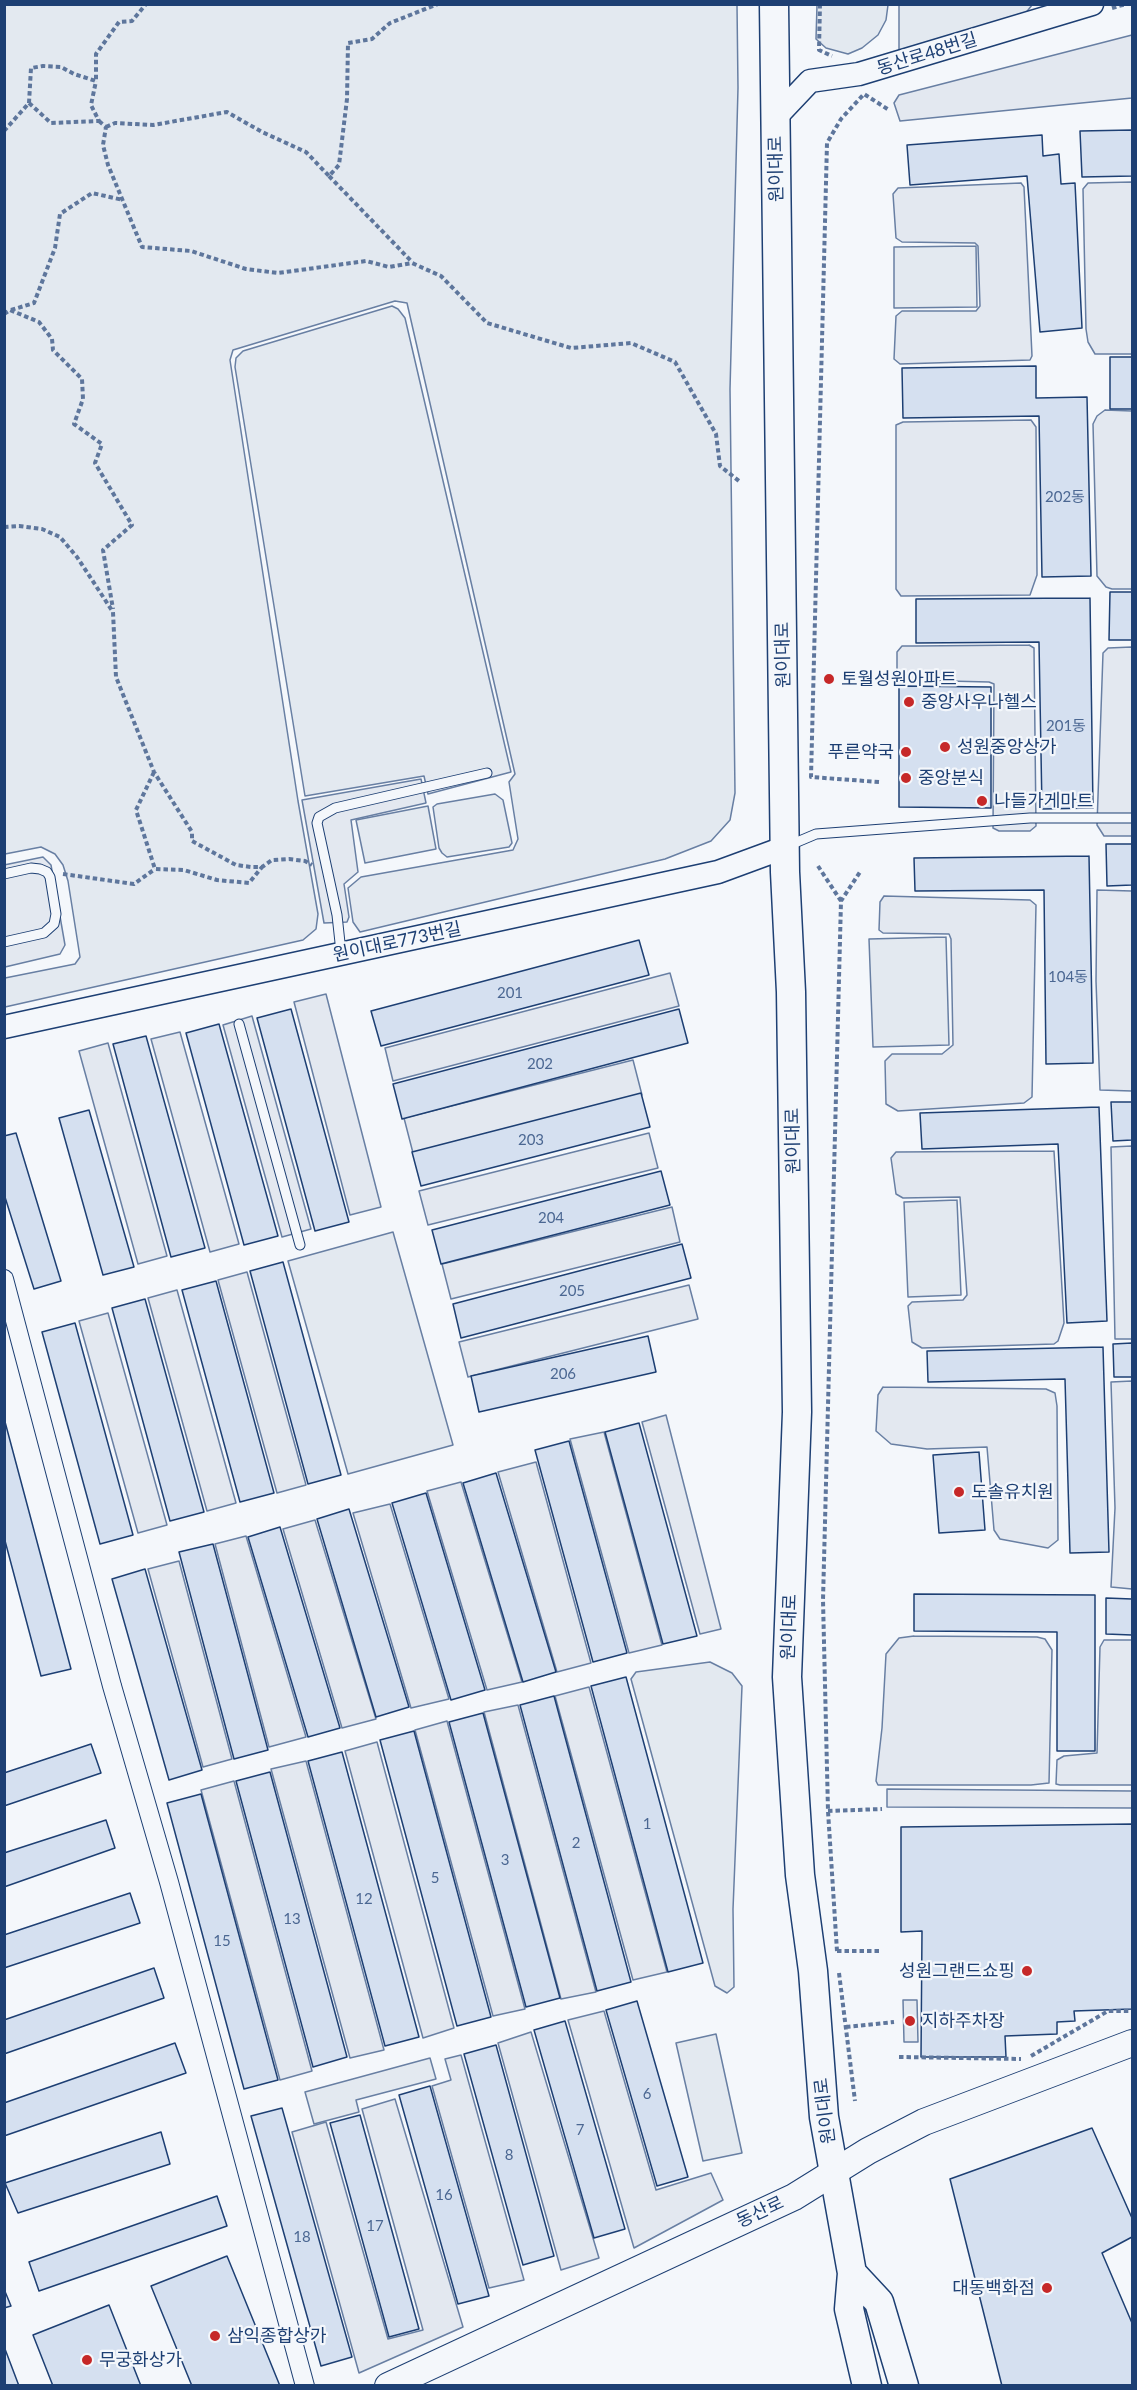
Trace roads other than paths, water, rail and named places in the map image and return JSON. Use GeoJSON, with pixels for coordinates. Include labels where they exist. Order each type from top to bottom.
{"type":"FeatureCollection","features":[{"type":"Feature","properties":{"kind":"main road","name":"원이대로"},"geometry":{"type":"LineString","coordinates":[[774,4],[797,1412],[787,1677],[800,1875],[813,1971],[824,2116],[852,2273],[849,2309],[867,2385]]}},
{"type":"Feature","properties":{"kind":"main road","name":"동산로"},"geometry":{"type":"LineString","coordinates":[[388,2385],[794,2197],[868,2151],[924,2122],[1132,2043]]}},
{"type":"Feature","properties":{"kind":"main road"},"geometry":{"type":"LineString","coordinates":[[852,2273],[879,2302],[904,2385]]}},
{"type":"Feature","properties":{"kind":"street","name":"동산로48번길"},"geometry":{"type":"LineString","coordinates":[[775,118],[810,81],[859,74],[1092,4]]}},
{"type":"Feature","properties":{"kind":"street","name":"원이대로773번길"},"geometry":{"type":"LineString","coordinates":[[4,1027],[718,872],[786,847]]}},
{"type":"Feature","properties":{"kind":"street"},"geometry":{"type":"LineString","coordinates":[[4,1279],[112,1686],[172,1893],[305,2385]]}},
{"type":"Feature","properties":{"kind":"lane"},"geometry":{"type":"LineString","coordinates":[[342,954],[338,915],[316,823],[319,817],[335,808],[487,773]]}},
{"type":"Feature","properties":{"kind":"lane"},"geometry":{"type":"LineString","coordinates":[[786,847],[816,834],[1030,819],[1132,818]]}},
{"type":"Feature","properties":{"kind":"lane"},"geometry":{"type":"LineString","coordinates":[[4,874],[31,868],[46,872],[50,877],[56,914],[54,924],[44,933],[4,942]]}},
{"type":"Feature","properties":{"kind":"lane"},"geometry":{"type":"LineString","coordinates":[[239,1024],[300,1245]]}},
{"type":"Feature","properties":{"kind":"place","name":"토월성원아파트"},"geometry":{"type":"Point","coordinates":[829,679]}},
{"type":"Feature","properties":{"kind":"place","name":"중앙사우나헬스"},"geometry":{"type":"Point","coordinates":[909,702]}},
{"type":"Feature","properties":{"kind":"place","name":"성원중앙상가"},"geometry":{"type":"Point","coordinates":[945,747]}},
{"type":"Feature","properties":{"kind":"place","name":"푸른약국"},"geometry":{"type":"Point","coordinates":[906,752]}},
{"type":"Feature","properties":{"kind":"place","name":"중앙분식"},"geometry":{"type":"Point","coordinates":[906,778]}},
{"type":"Feature","properties":{"kind":"place","name":"나들가게마트"},"geometry":{"type":"Point","coordinates":[982,801]}},
{"type":"Feature","properties":{"kind":"place","name":"도솔유치원"},"geometry":{"type":"Point","coordinates":[959,1492]}},
{"type":"Feature","properties":{"kind":"place","name":"성원그랜드쇼핑"},"geometry":{"type":"Point","coordinates":[1027,1971]}},
{"type":"Feature","properties":{"kind":"place","name":"지하주차장"},"geometry":{"type":"Point","coordinates":[910,2021]}},
{"type":"Feature","properties":{"kind":"place","name":"대동백화점"},"geometry":{"type":"Point","coordinates":[1047,2288]}},
{"type":"Feature","properties":{"kind":"place","name":"삼익종합상가"},"geometry":{"type":"Point","coordinates":[215,2336]}},
{"type":"Feature","properties":{"kind":"place","name":"무궁화상가"},"geometry":{"type":"Point","coordinates":[87,2360]}}]}
